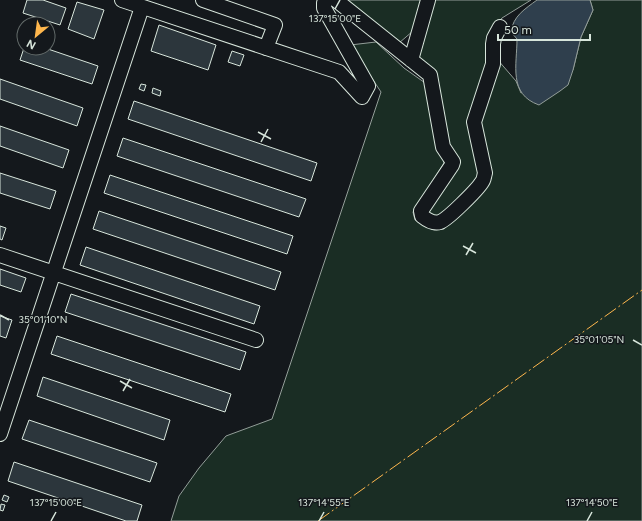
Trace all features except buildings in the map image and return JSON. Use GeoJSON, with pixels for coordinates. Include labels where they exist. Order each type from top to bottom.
{"type":"FeatureCollection","features":[{"type":"Feature","properties":{"kind":"lane"},"geometry":{"type":"LineString","coordinates":[[122,0],[339,72],[362,97],[368,86],[324,8],[324,3],[327,0]]}},
{"type":"Feature","properties":{"kind":"lane"},"geometry":{"type":"LineString","coordinates":[[203,0],[275,25],[266,48]]}},
{"type":"Feature","properties":{"kind":"lane"},"geometry":{"type":"LineString","coordinates":[[336,0],[430,75],[442,147],[452,162],[452,166],[421,211],[422,216],[434,222],[441,222],[466,201],[484,179],[485,173],[474,122],[493,64],[494,38],[500,27]]}},
{"type":"Feature","properties":{"kind":"lane"},"geometry":{"type":"LineString","coordinates":[[411,60],[428,0]]}},
{"type":"Feature","properties":{"kind":"lane"},"geometry":{"type":"LineString","coordinates":[[0,434],[142,7]]}},
{"type":"Feature","properties":{"kind":"lane"},"geometry":{"type":"LineString","coordinates":[[0,255],[256,340]]}},
{"type":"Feature","properties":{"kind":"green space"},"geometry":{"type":"Polygon","coordinates":[[[342,0],[421,0],[413,31],[399,43],[342,0]]]}},
{"type":"Feature","properties":{"kind":"green space"},"geometry":{"type":"Polygon","coordinates":[[[433,0],[531,0],[502,18],[495,26],[489,61],[472,120],[479,180],[442,215],[436,217],[427,212],[456,167],[417,53],[433,0]]]}},
{"type":"Feature","properties":{"kind":"green space"},"geometry":{"type":"Polygon","coordinates":[[[590,0],[642,0],[642,521],[171,521],[179,496],[199,468],[226,436],[272,419],[381,92],[350,45],[376,42],[404,68],[428,85],[444,163],[413,212],[415,220],[434,230],[444,229],[480,195],[480,127],[497,59],[516,81],[521,93],[573,70],[581,37],[593,10],[590,0]]]}},
{"type":"Feature","properties":{"kind":"water"},"geometry":{"type":"Polygon","coordinates":[[[537,0],[590,0],[593,10],[581,37],[568,85],[539,105],[529,100],[522,94],[518,86],[516,78],[517,39],[511,32],[512,26],[517,17],[537,0]]]}},
{"type":"Feature","properties":{"kind":"power"},"geometry":{"type":"LineString","coordinates":[[318,521],[642,290]]}}]}
